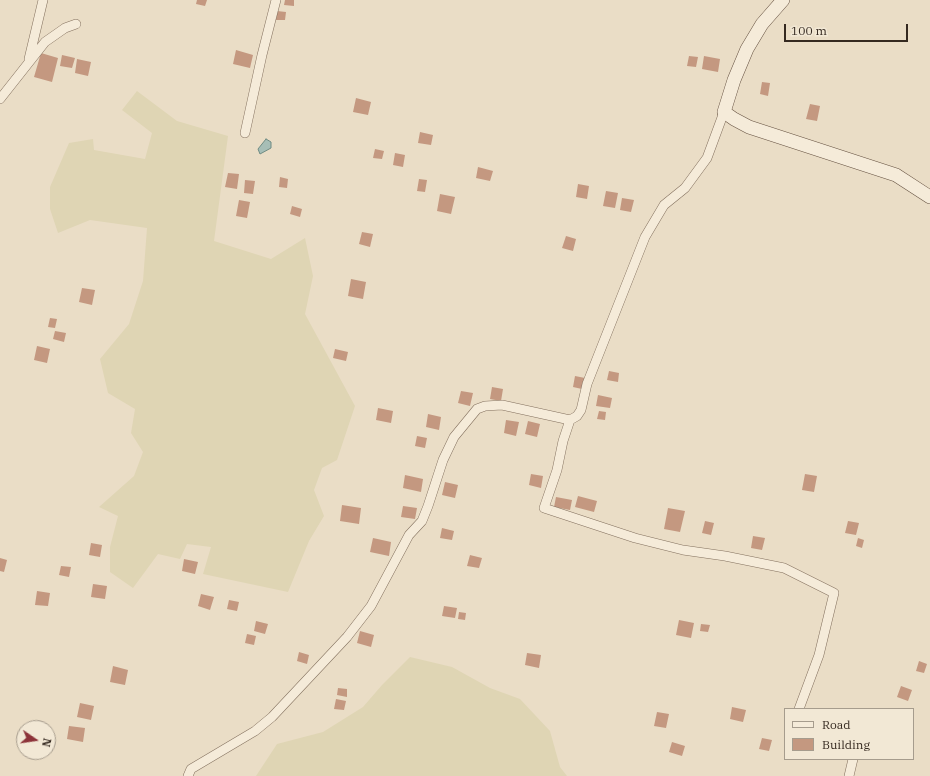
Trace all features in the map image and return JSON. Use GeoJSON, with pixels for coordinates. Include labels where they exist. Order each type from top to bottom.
{"type":"FeatureCollection","features":[{"type":"Feature","properties":{"kind":"main road"},"geometry":{"type":"LineString","coordinates":[[783,0],[762,24],[747,49],[734,80],[724,112],[749,127],[896,175],[930,197]]}},
{"type":"Feature","properties":{"kind":"street"},"geometry":{"type":"LineString","coordinates":[[29,62],[43,0]]}},
{"type":"Feature","properties":{"kind":"street"},"geometry":{"type":"LineString","coordinates":[[246,133],[263,48],[276,0]]}},
{"type":"Feature","properties":{"kind":"street"},"geometry":{"type":"LineString","coordinates":[[0,99],[45,42],[65,28],[76,24]]}},
{"type":"Feature","properties":{"kind":"street"},"geometry":{"type":"LineString","coordinates":[[724,112],[706,158],[685,188],[664,205],[645,238],[587,384],[581,410],[577,416],[570,420],[563,441],[557,470],[544,508],[635,538],[683,550],[784,568],[834,593],[819,654],[799,708]]}},
{"type":"Feature","properties":{"kind":"street"},"geometry":{"type":"LineString","coordinates":[[188,776],[191,769],[255,731],[272,717],[347,637],[371,606],[409,535],[422,521],[443,460],[454,437],[477,409],[485,406],[502,405],[570,420]]}},
{"type":"Feature","properties":{"kind":"street"},"geometry":{"type":"LineString","coordinates":[[849,776],[853,760]]}},
{"type":"Feature","properties":{"kind":"shaded area"},"geometry":{"type":"Polygon","coordinates":[[[137,91],[177,121],[228,136],[214,241],[271,259],[305,238],[313,276],[305,314],[355,406],[337,460],[322,468],[314,490],[324,516],[309,541],[288,592],[203,574],[211,547],[187,544],[180,559],[158,554],[133,588],[110,572],[110,547],[118,516],[99,507],[134,476],[143,452],[131,433],[135,409],[108,393],[100,359],[129,324],[143,281],[147,228],[90,220],[58,233],[50,209],[50,187],[69,143],[93,139],[94,150],[145,159],[152,133],[122,110],[137,91]]]}},
{"type":"Feature","properties":{"kind":"shaded area"},"geometry":{"type":"Polygon","coordinates":[[[410,657],[452,667],[490,688],[520,699],[550,731],[560,767],[567,776],[256,776],[277,744],[323,732],[363,707],[382,685],[410,657]]]}},
{"type":"Feature","properties":{"kind":"water"},"geometry":{"type":"Polygon","coordinates":[[[266,139],[271,142],[271,148],[260,154],[258,149],[266,139]]]}},
{"type":"Feature","properties":{"kind":"building"},"geometry":{"type":"Polygon","coordinates":[[[197,0],[207,0],[205,6],[196,4],[197,0]]]}},
{"type":"Feature","properties":{"kind":"building"},"geometry":{"type":"Polygon","coordinates":[[[285,0],[294,0],[294,6],[284,5],[285,0]]]}},
{"type":"Feature","properties":{"kind":"building"},"geometry":{"type":"Polygon","coordinates":[[[277,11],[286,12],[285,20],[276,20],[277,11]]]}},
{"type":"Feature","properties":{"kind":"building"},"geometry":{"type":"Polygon","coordinates":[[[236,50],[253,55],[250,68],[233,64],[236,50]]]}},
{"type":"Feature","properties":{"kind":"building"},"geometry":{"type":"Polygon","coordinates":[[[41,53],[58,58],[52,82],[34,77],[41,53]]]}},
{"type":"Feature","properties":{"kind":"building"},"geometry":{"type":"Polygon","coordinates":[[[62,55],[75,58],[72,68],[60,66],[62,55]]]}},
{"type":"Feature","properties":{"kind":"building"},"geometry":{"type":"Polygon","coordinates":[[[689,56],[698,57],[696,67],[687,66],[689,56]]]}},
{"type":"Feature","properties":{"kind":"building"},"geometry":{"type":"Polygon","coordinates":[[[704,56],[720,59],[718,72],[702,69],[704,56]]]}},
{"type":"Feature","properties":{"kind":"building"},"geometry":{"type":"Polygon","coordinates":[[[77,59],[91,62],[88,76],[75,73],[77,59]]]}},
{"type":"Feature","properties":{"kind":"building"},"geometry":{"type":"Polygon","coordinates":[[[762,82],[770,83],[768,96],[760,94],[762,82]]]}},
{"type":"Feature","properties":{"kind":"building"},"geometry":{"type":"Polygon","coordinates":[[[356,98],[371,102],[368,115],[353,112],[356,98]]]}},
{"type":"Feature","properties":{"kind":"building"},"geometry":{"type":"Polygon","coordinates":[[[810,104],[820,106],[817,121],[806,119],[810,104]]]}},
{"type":"Feature","properties":{"kind":"building"},"geometry":{"type":"Polygon","coordinates":[[[420,132],[433,135],[431,145],[418,143],[420,132]]]}},
{"type":"Feature","properties":{"kind":"building"},"geometry":{"type":"Polygon","coordinates":[[[375,149],[384,151],[382,159],[373,158],[375,149]]]}},
{"type":"Feature","properties":{"kind":"building"},"geometry":{"type":"Polygon","coordinates":[[[395,153],[405,155],[403,167],[393,165],[395,153]]]}},
{"type":"Feature","properties":{"kind":"building"},"geometry":{"type":"Polygon","coordinates":[[[478,167],[493,171],[490,181],[476,178],[478,167]]]}},
{"type":"Feature","properties":{"kind":"building"},"geometry":{"type":"Polygon","coordinates":[[[228,173],[239,174],[237,189],[225,187],[228,173]]]}},
{"type":"Feature","properties":{"kind":"building"},"geometry":{"type":"Polygon","coordinates":[[[280,177],[288,179],[287,188],[279,187],[280,177]]]}},
{"type":"Feature","properties":{"kind":"building"},"geometry":{"type":"Polygon","coordinates":[[[419,179],[427,180],[425,192],[417,191],[419,179]]]}},
{"type":"Feature","properties":{"kind":"building"},"geometry":{"type":"Polygon","coordinates":[[[245,180],[255,181],[253,194],[244,193],[245,180]]]}},
{"type":"Feature","properties":{"kind":"building"},"geometry":{"type":"Polygon","coordinates":[[[578,184],[589,186],[587,199],[576,197],[578,184]]]}},
{"type":"Feature","properties":{"kind":"building"},"geometry":{"type":"Polygon","coordinates":[[[606,191],[618,193],[615,208],[603,206],[606,191]]]}},
{"type":"Feature","properties":{"kind":"building"},"geometry":{"type":"Polygon","coordinates":[[[440,194],[455,197],[451,214],[437,211],[440,194]]]}},
{"type":"Feature","properties":{"kind":"building"},"geometry":{"type":"Polygon","coordinates":[[[622,198],[634,200],[631,212],[620,210],[622,198]]]}},
{"type":"Feature","properties":{"kind":"building"},"geometry":{"type":"Polygon","coordinates":[[[239,200],[250,202],[247,218],[236,216],[239,200]]]}},
{"type":"Feature","properties":{"kind":"building"},"geometry":{"type":"Polygon","coordinates":[[[292,206],[302,209],[300,217],[290,214],[292,206]]]}},
{"type":"Feature","properties":{"kind":"building"},"geometry":{"type":"Polygon","coordinates":[[[362,232],[373,234],[370,247],[359,244],[362,232]]]}},
{"type":"Feature","properties":{"kind":"building"},"geometry":{"type":"Polygon","coordinates":[[[566,236],[576,239],[573,251],[562,248],[566,236]]]}},
{"type":"Feature","properties":{"kind":"building"},"geometry":{"type":"Polygon","coordinates":[[[351,279],[366,282],[363,299],[348,296],[351,279]]]}},
{"type":"Feature","properties":{"kind":"building"},"geometry":{"type":"Polygon","coordinates":[[[82,288],[95,290],[92,305],[79,302],[82,288]]]}},
{"type":"Feature","properties":{"kind":"building"},"geometry":{"type":"Polygon","coordinates":[[[50,318],[57,319],[55,328],[48,327],[50,318]]]}},
{"type":"Feature","properties":{"kind":"building"},"geometry":{"type":"Polygon","coordinates":[[[55,331],[66,333],[64,342],[53,339],[55,331]]]}},
{"type":"Feature","properties":{"kind":"building"},"geometry":{"type":"Polygon","coordinates":[[[37,346],[50,349],[47,363],[34,360],[37,346]]]}},
{"type":"Feature","properties":{"kind":"building"},"geometry":{"type":"Polygon","coordinates":[[[335,349],[348,352],[346,361],[333,358],[335,349]]]}},
{"type":"Feature","properties":{"kind":"building"},"geometry":{"type":"Polygon","coordinates":[[[609,371],[619,373],[618,382],[607,380],[609,371]]]}},
{"type":"Feature","properties":{"kind":"building"},"geometry":{"type":"Polygon","coordinates":[[[575,376],[585,378],[582,389],[573,387],[575,376]]]}},
{"type":"Feature","properties":{"kind":"building"},"geometry":{"type":"Polygon","coordinates":[[[492,387],[503,389],[501,401],[490,399],[492,387]]]}},
{"type":"Feature","properties":{"kind":"building"},"geometry":{"type":"Polygon","coordinates":[[[461,391],[473,393],[470,406],[458,403],[461,391]]]}},
{"type":"Feature","properties":{"kind":"building"},"geometry":{"type":"Polygon","coordinates":[[[598,395],[612,398],[610,408],[596,406],[598,395]]]}},
{"type":"Feature","properties":{"kind":"building"},"geometry":{"type":"Polygon","coordinates":[[[378,408],[393,411],[391,423],[376,420],[378,408]]]}},
{"type":"Feature","properties":{"kind":"building"},"geometry":{"type":"Polygon","coordinates":[[[599,411],[606,412],[605,420],[597,419],[599,411]]]}},
{"type":"Feature","properties":{"kind":"building"},"geometry":{"type":"Polygon","coordinates":[[[428,414],[441,417],[439,430],[426,427],[428,414]]]}},
{"type":"Feature","properties":{"kind":"building"},"geometry":{"type":"Polygon","coordinates":[[[506,420],[519,422],[516,436],[504,433],[506,420]]]}},
{"type":"Feature","properties":{"kind":"building"},"geometry":{"type":"Polygon","coordinates":[[[528,421],[540,424],[537,437],[525,434],[528,421]]]}},
{"type":"Feature","properties":{"kind":"building"},"geometry":{"type":"Polygon","coordinates":[[[417,436],[427,438],[425,448],[415,446],[417,436]]]}},
{"type":"Feature","properties":{"kind":"building"},"geometry":{"type":"Polygon","coordinates":[[[531,474],[543,476],[541,488],[529,485],[531,474]]]}},
{"type":"Feature","properties":{"kind":"building"},"geometry":{"type":"Polygon","coordinates":[[[805,474],[817,476],[814,492],[802,490],[805,474]]]}},
{"type":"Feature","properties":{"kind":"building"},"geometry":{"type":"Polygon","coordinates":[[[405,475],[423,479],[421,492],[403,488],[405,475]]]}},
{"type":"Feature","properties":{"kind":"building"},"geometry":{"type":"Polygon","coordinates":[[[445,482],[458,485],[455,498],[442,495],[445,482]]]}},
{"type":"Feature","properties":{"kind":"building"},"geometry":{"type":"Polygon","coordinates":[[[578,496],[597,501],[594,512],[575,507],[578,496]]]}},
{"type":"Feature","properties":{"kind":"building"},"geometry":{"type":"Polygon","coordinates":[[[556,497],[572,500],[570,510],[554,507],[556,497]]]}},
{"type":"Feature","properties":{"kind":"building"},"geometry":{"type":"Polygon","coordinates":[[[342,505],[361,508],[359,524],[340,521],[342,505]]]}},
{"type":"Feature","properties":{"kind":"building"},"geometry":{"type":"Polygon","coordinates":[[[403,506],[417,508],[415,519],[401,517],[403,506]]]}},
{"type":"Feature","properties":{"kind":"building"},"geometry":{"type":"Polygon","coordinates":[[[668,508],[685,511],[680,532],[664,529],[668,508]]]}},
{"type":"Feature","properties":{"kind":"building"},"geometry":{"type":"Polygon","coordinates":[[[705,521],[714,523],[711,535],[702,533],[705,521]]]}},
{"type":"Feature","properties":{"kind":"building"},"geometry":{"type":"Polygon","coordinates":[[[848,521],[859,523],[856,535],[845,533],[848,521]]]}},
{"type":"Feature","properties":{"kind":"building"},"geometry":{"type":"Polygon","coordinates":[[[442,528],[454,531],[452,540],[440,538],[442,528]]]}},
{"type":"Feature","properties":{"kind":"building"},"geometry":{"type":"Polygon","coordinates":[[[753,536],[765,538],[762,550],[751,548],[753,536]]]}},
{"type":"Feature","properties":{"kind":"building"},"geometry":{"type":"Polygon","coordinates":[[[373,538],[391,542],[389,556],[370,552],[373,538]]]}},
{"type":"Feature","properties":{"kind":"building"},"geometry":{"type":"Polygon","coordinates":[[[858,538],[864,540],[862,548],[856,546],[858,538]]]}},
{"type":"Feature","properties":{"kind":"building"},"geometry":{"type":"Polygon","coordinates":[[[91,543],[102,545],[100,557],[89,555],[91,543]]]}},
{"type":"Feature","properties":{"kind":"building"},"geometry":{"type":"Polygon","coordinates":[[[470,555],[482,558],[479,568],[467,566],[470,555]]]}},
{"type":"Feature","properties":{"kind":"building"},"geometry":{"type":"Polygon","coordinates":[[[0,558],[7,560],[4,572],[0,571],[0,558]]]}},
{"type":"Feature","properties":{"kind":"building"},"geometry":{"type":"Polygon","coordinates":[[[184,559],[198,562],[195,574],[182,571],[184,559]]]}},
{"type":"Feature","properties":{"kind":"building"},"geometry":{"type":"Polygon","coordinates":[[[61,566],[71,567],[69,577],[59,575],[61,566]]]}},
{"type":"Feature","properties":{"kind":"building"},"geometry":{"type":"Polygon","coordinates":[[[93,584],[107,586],[105,599],[91,597],[93,584]]]}},
{"type":"Feature","properties":{"kind":"building"},"geometry":{"type":"Polygon","coordinates":[[[37,591],[50,593],[48,606],[35,605],[37,591]]]}},
{"type":"Feature","properties":{"kind":"building"},"geometry":{"type":"Polygon","coordinates":[[[201,594],[214,597],[210,610],[198,606],[201,594]]]}},
{"type":"Feature","properties":{"kind":"building"},"geometry":{"type":"Polygon","coordinates":[[[229,600],[239,602],[237,611],[227,609],[229,600]]]}},
{"type":"Feature","properties":{"kind":"building"},"geometry":{"type":"Polygon","coordinates":[[[444,606],[457,608],[455,618],[442,616],[444,606]]]}},
{"type":"Feature","properties":{"kind":"building"},"geometry":{"type":"Polygon","coordinates":[[[459,612],[466,613],[465,620],[458,619],[459,612]]]}},
{"type":"Feature","properties":{"kind":"building"},"geometry":{"type":"Polygon","coordinates":[[[679,620],[694,623],[691,638],[676,635],[679,620]]]}},
{"type":"Feature","properties":{"kind":"building"},"geometry":{"type":"Polygon","coordinates":[[[256,621],[268,624],[265,634],[254,631],[256,621]]]}},
{"type":"Feature","properties":{"kind":"building"},"geometry":{"type":"Polygon","coordinates":[[[701,624],[710,625],[708,632],[700,631],[701,624]]]}},
{"type":"Feature","properties":{"kind":"building"},"geometry":{"type":"Polygon","coordinates":[[[360,631],[374,635],[371,647],[357,643],[360,631]]]}},
{"type":"Feature","properties":{"kind":"building"},"geometry":{"type":"Polygon","coordinates":[[[247,634],[256,636],[254,645],[245,643],[247,634]]]}},
{"type":"Feature","properties":{"kind":"building"},"geometry":{"type":"Polygon","coordinates":[[[299,652],[309,655],[307,664],[297,661],[299,652]]]}},
{"type":"Feature","properties":{"kind":"building"},"geometry":{"type":"Polygon","coordinates":[[[527,653],[541,655],[539,668],[525,665],[527,653]]]}},
{"type":"Feature","properties":{"kind":"building"},"geometry":{"type":"Polygon","coordinates":[[[919,661],[927,664],[924,673],[916,671],[919,661]]]}},
{"type":"Feature","properties":{"kind":"building"},"geometry":{"type":"Polygon","coordinates":[[[113,666],[128,670],[125,685],[110,682],[113,666]]]}},
{"type":"Feature","properties":{"kind":"building"},"geometry":{"type":"Polygon","coordinates":[[[901,686],[912,690],[908,701],[897,697],[901,686]]]}},
{"type":"Feature","properties":{"kind":"building"},"geometry":{"type":"Polygon","coordinates":[[[338,688],[347,689],[347,697],[337,695],[338,688]]]}},
{"type":"Feature","properties":{"kind":"building"},"geometry":{"type":"Polygon","coordinates":[[[336,699],[346,701],[344,710],[334,709],[336,699]]]}},
{"type":"Feature","properties":{"kind":"building"},"geometry":{"type":"Polygon","coordinates":[[[80,703],[94,706],[91,720],[77,717],[80,703]]]}},
{"type":"Feature","properties":{"kind":"building"},"geometry":{"type":"Polygon","coordinates":[[[732,707],[746,710],[743,722],[730,719],[732,707]]]}},
{"type":"Feature","properties":{"kind":"building"},"geometry":{"type":"Polygon","coordinates":[[[657,712],[669,714],[666,728],[654,726],[657,712]]]}},
{"type":"Feature","properties":{"kind":"building"},"geometry":{"type":"Polygon","coordinates":[[[69,726],[85,728],[83,742],[67,739],[69,726]]]}},
{"type":"Feature","properties":{"kind":"building"},"geometry":{"type":"Polygon","coordinates":[[[762,738],[772,740],[769,751],[759,749],[762,738]]]}},
{"type":"Feature","properties":{"kind":"building"},"geometry":{"type":"Polygon","coordinates":[[[672,742],[685,746],[682,756],[669,752],[672,742]]]}}]}
